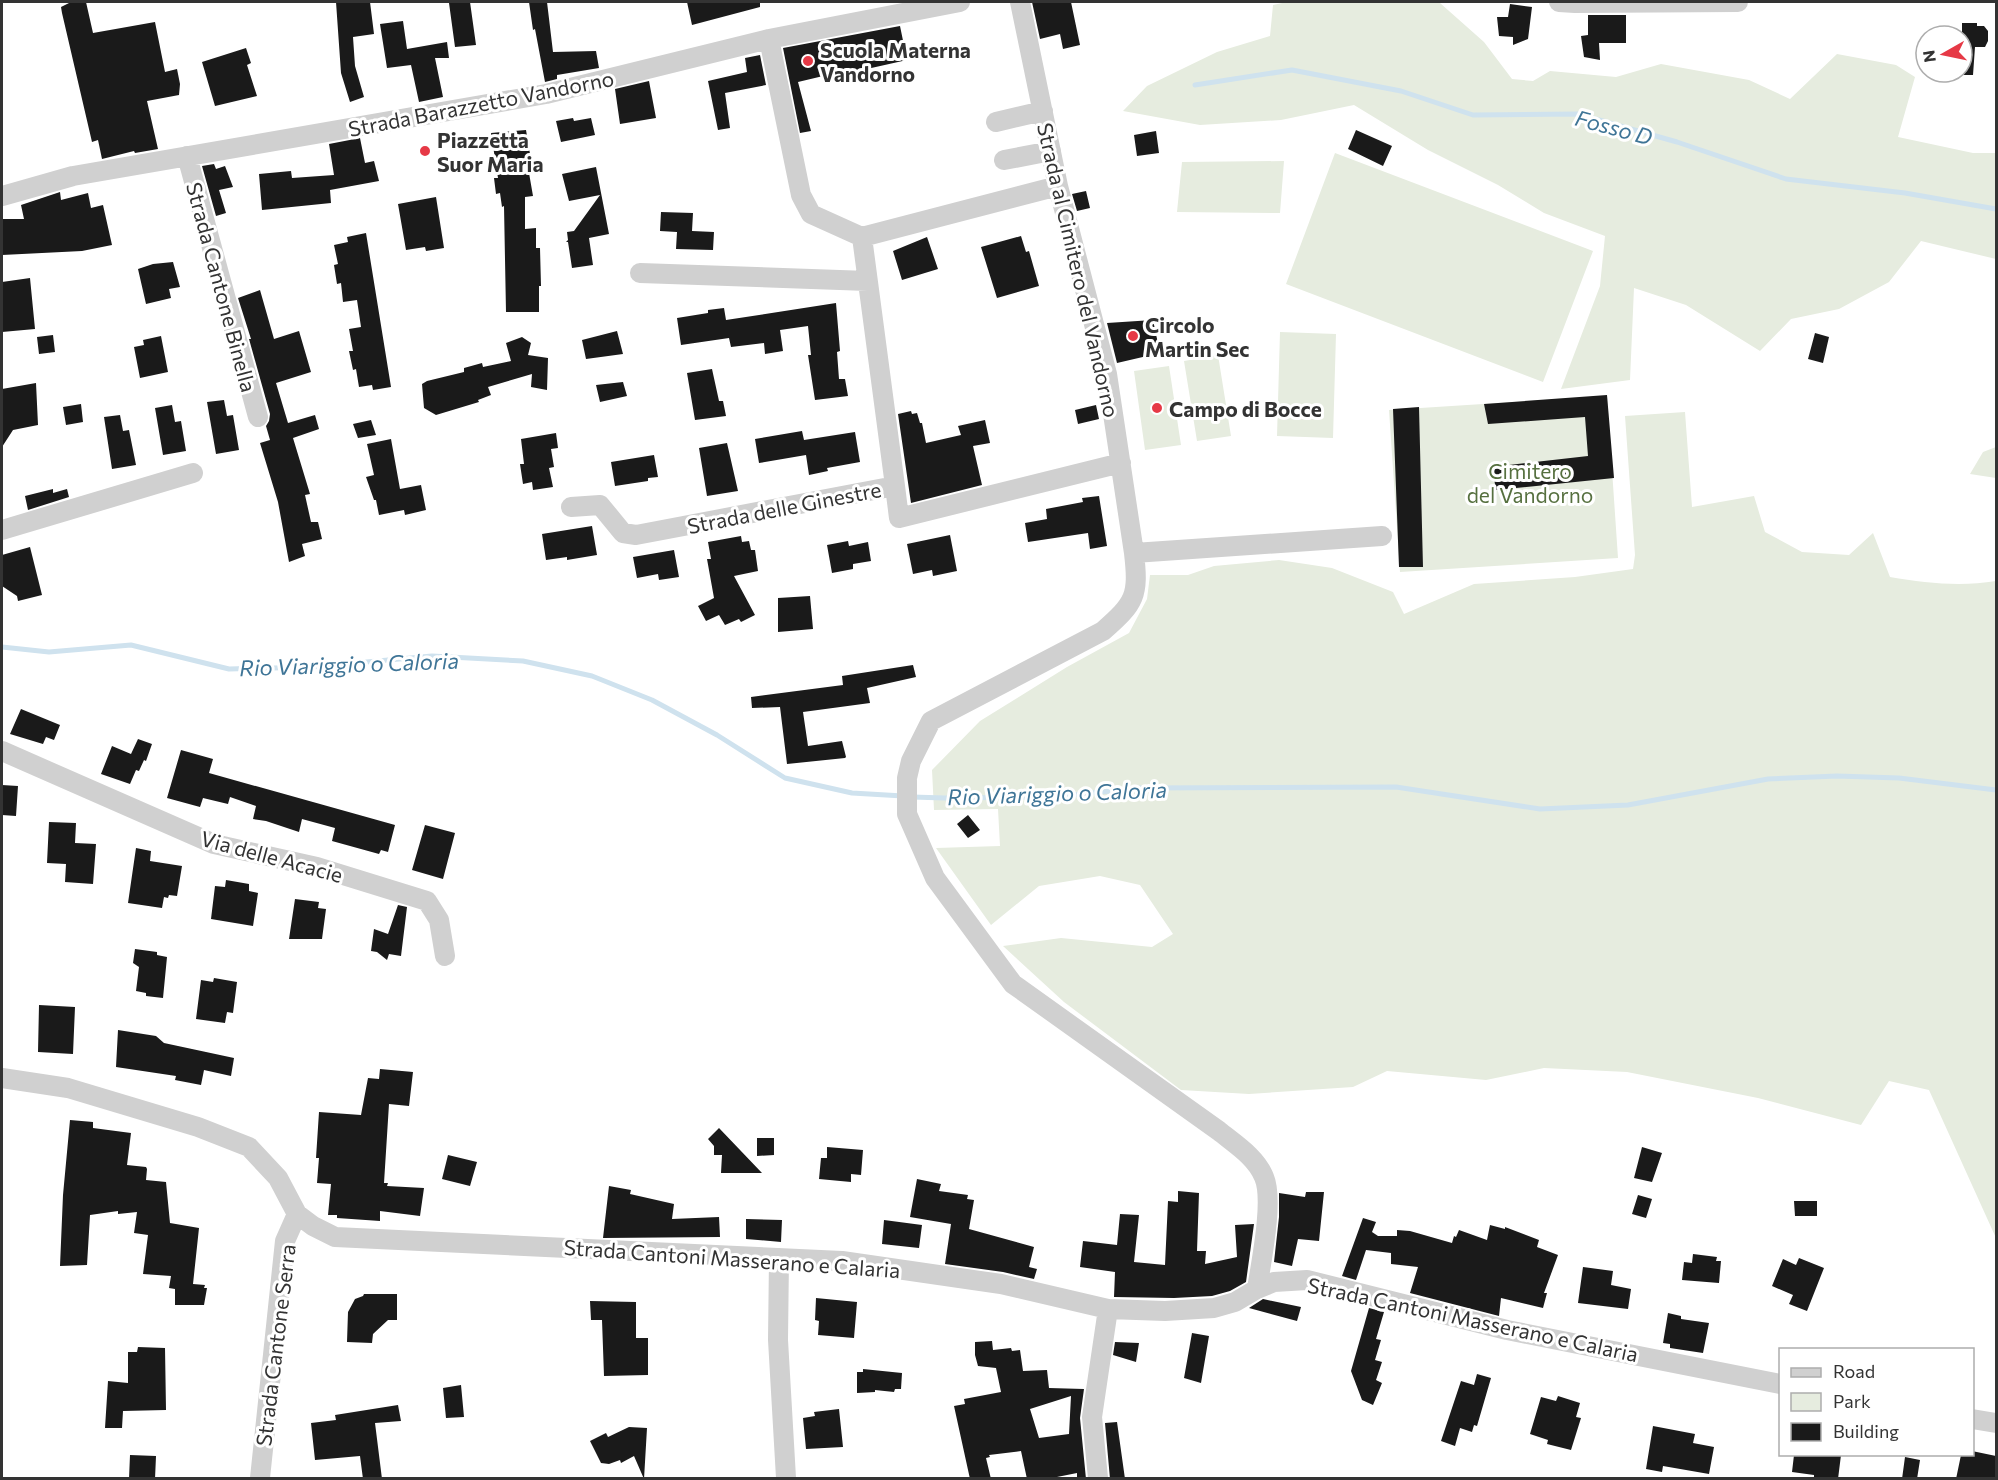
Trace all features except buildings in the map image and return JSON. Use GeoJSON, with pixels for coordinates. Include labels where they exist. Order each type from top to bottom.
{"type":"FeatureCollection","features":[{"type":"Feature","properties":{"kind":"street","name":"Strada Barazzetto Vandorno"},"geometry":{"type":"LineString","coordinates":[[2,196],[73,176],[546,94],[769,39],[960,2]]}},
{"type":"Feature","properties":{"kind":"street","name":"Strada al Cimitero del Vandorno"},"geometry":{"type":"LineString","coordinates":[[1020,2],[1058,186],[1107,374],[1137,575],[1135,594],[1125,612],[1103,631],[931,721],[911,762],[907,778],[907,814],[934,878],[1013,984],[1219,1131],[1250,1156],[1265,1178],[1268,1200],[1257,1289]]}},
{"type":"Feature","properties":{"kind":"street"},"geometry":{"type":"LineString","coordinates":[[1570,2],[1738,2]]}},
{"type":"Feature","properties":{"kind":"street"},"geometry":{"type":"LineString","coordinates":[[769,39],[801,195],[811,214],[862,237],[1058,186]]}},
{"type":"Feature","properties":{"kind":"street"},"geometry":{"type":"LineString","coordinates":[[996,122],[1043,111]]}},
{"type":"Feature","properties":{"kind":"street"},"geometry":{"type":"LineString","coordinates":[[1004,160],[1050,151]]}},
{"type":"Feature","properties":{"kind":"street","name":"Strada Cantone Binella"},"geometry":{"type":"LineString","coordinates":[[187,156],[258,417]]}},
{"type":"Feature","properties":{"kind":"street"},"geometry":{"type":"LineString","coordinates":[[862,237],[895,486]]}},
{"type":"Feature","properties":{"kind":"street"},"geometry":{"type":"LineString","coordinates":[[640,273],[868,281]]}},
{"type":"Feature","properties":{"kind":"street","name":"Strada delle Ginestre"},"geometry":{"type":"LineString","coordinates":[[571,507],[600,505],[623,533],[636,535],[895,486],[899,518],[1121,463]]}},
{"type":"Feature","properties":{"kind":"street"},"geometry":{"type":"LineString","coordinates":[[2,530],[193,473]]}},
{"type":"Feature","properties":{"kind":"street"},"geometry":{"type":"LineString","coordinates":[[1134,553],[1382,536]]}},
{"type":"Feature","properties":{"kind":"street","name":"Via delle Acacie"},"geometry":{"type":"LineString","coordinates":[[2,751],[214,844],[317,867],[426,901],[439,920],[445,956]]}},
{"type":"Feature","properties":{"kind":"street","name":"Strada Cantoni Masserano e Calaria"},"geometry":{"type":"LineString","coordinates":[[2,1078],[68,1088],[198,1127],[249,1147],[278,1178],[297,1214],[313,1226],[335,1237],[842,1261],[1001,1284],[1108,1309],[1165,1311],[1214,1308],[1235,1302],[1274,1282],[1307,1280],[1507,1330],[1779,1384]]}},
{"type":"Feature","properties":{"kind":"street","name":"Strada Cantone Serra"},"geometry":{"type":"LineString","coordinates":[[260,1479],[285,1241],[297,1214]]}},
{"type":"Feature","properties":{"kind":"street"},"geometry":{"type":"LineString","coordinates":[[779,1258],[778,1340],[786,1479]]}},
{"type":"Feature","properties":{"kind":"street"},"geometry":{"type":"LineString","coordinates":[[1098,1479],[1092,1417],[1108,1309]]}},
{"type":"Feature","properties":{"kind":"street"},"geometry":{"type":"LineString","coordinates":[[1974,1419],[1996,1423]]}},
{"type":"Feature","properties":{"kind":"green space"},"geometry":{"type":"Polygon","coordinates":[[[1287,2],[1440,3],[1484,42],[1512,79],[1533,81],[1550,71],[1616,77],[1661,64],[1749,80],[1790,99],[1837,54],[1896,65],[1914,76],[1898,137],[1973,153],[1996,153],[1996,259],[1921,241],[1889,282],[1839,309],[1791,319],[1760,351],[1686,305],[1634,288],[1630,380],[1561,389],[1600,286],[1605,236],[1544,213],[1498,185],[1428,150],[1354,105],[1281,120],[1200,125],[1123,111],[1147,86],[1217,52],[1270,36],[1273,5],[1287,2]]]}},
{"type":"Feature","properties":{"kind":"green space"},"geometry":{"type":"Polygon","coordinates":[[[1335,153],[1593,251],[1543,382],[1286,284],[1335,153]]]}},
{"type":"Feature","properties":{"kind":"green space"},"geometry":{"type":"Polygon","coordinates":[[[1284,161],[1280,213],[1177,212],[1182,162],[1284,161]]]}},
{"type":"Feature","properties":{"kind":"green space"},"geometry":{"type":"Polygon","coordinates":[[[1280,332],[1336,334],[1333,438],[1277,436],[1280,332]]]}},
{"type":"Feature","properties":{"kind":"green space","name":"Campo di Bocce"},"geometry":{"type":"Polygon","coordinates":[[[1218,355],[1231,436],[1197,441],[1184,361],[1218,355]]]}},
{"type":"Feature","properties":{"kind":"green space","name":"Campo di Bocce"},"geometry":{"type":"Polygon","coordinates":[[[1169,366],[1181,445],[1145,450],[1134,371],[1169,366]]]}},
{"type":"Feature","properties":{"kind":"green space","name":"Cimitero del Vandorno"},"geometry":{"type":"Polygon","coordinates":[[[1607,396],[1618,558],[1400,572],[1389,410],[1607,396]]]}},
{"type":"Feature","properties":{"kind":"green space"},"geometry":{"type":"Polygon","coordinates":[[[1685,412],[1692,507],[1754,496],[1765,532],[1802,552],[1849,555],[1873,533],[1890,577],[1943,584],[1996,581],[1996,1238],[1929,1090],[1889,1081],[1861,1125],[1758,1098],[1627,1072],[1544,1068],[1486,1080],[1387,1071],[1353,1087],[1249,1094],[1181,1090],[1064,1002],[1003,946],[1061,938],[1152,947],[1173,934],[1140,885],[1100,876],[1039,886],[991,925],[936,848],[1000,846],[998,809],[934,810],[932,770],[980,721],[1067,667],[1129,633],[1147,599],[1150,575],[1188,575],[1214,566],[1279,560],[1332,568],[1393,592],[1404,614],[1474,584],[1575,577],[1633,569],[1635,555],[1625,416],[1685,412]]]}},
{"type":"Feature","properties":{"kind":"green space"},"geometry":{"type":"Polygon","coordinates":[[[1996,447],[1996,478],[1970,474],[1983,452],[1996,447]]]}},
{"type":"Feature","properties":{"kind":"waterway","name":"Fosso D"},"geometry":{"type":"LineString","coordinates":[[1195,85],[1292,70],[1401,91],[1473,115],[1578,114],[1677,142],[1786,179],[1905,193],[1996,209]]}},
{"type":"Feature","properties":{"kind":"waterway","name":"Rio Viariggio o Caloria"},"geometry":{"type":"LineString","coordinates":[[2,647],[49,652],[131,645],[229,669],[312,667],[432,656],[523,661],[592,676],[652,700],[717,735],[785,778],[852,793],[903,796]]}},
{"type":"Feature","properties":{"kind":"waterway","name":"Rio Viariggio o Caloria"},"geometry":{"type":"LineString","coordinates":[[912,797],[1054,797],[1138,788],[1396,787],[1540,809],[1628,805],[1768,779],[1837,776],[1899,778],[1996,790]]}},
{"type":"Feature","properties":{"kind":"place","name":"Scuola Materna Vandorno"},"geometry":{"type":"Point","coordinates":[808,61]}},
{"type":"Feature","properties":{"kind":"place","name":"Piazzetta Suor Maria"},"geometry":{"type":"Point","coordinates":[425,151]}},
{"type":"Feature","properties":{"kind":"place","name":"Circolo Martin Sec"},"geometry":{"type":"Point","coordinates":[1133,336]}},
{"type":"Feature","properties":{"kind":"place","name":"Campo di Bocce"},"geometry":{"type":"Point","coordinates":[1157,408]}}]}
